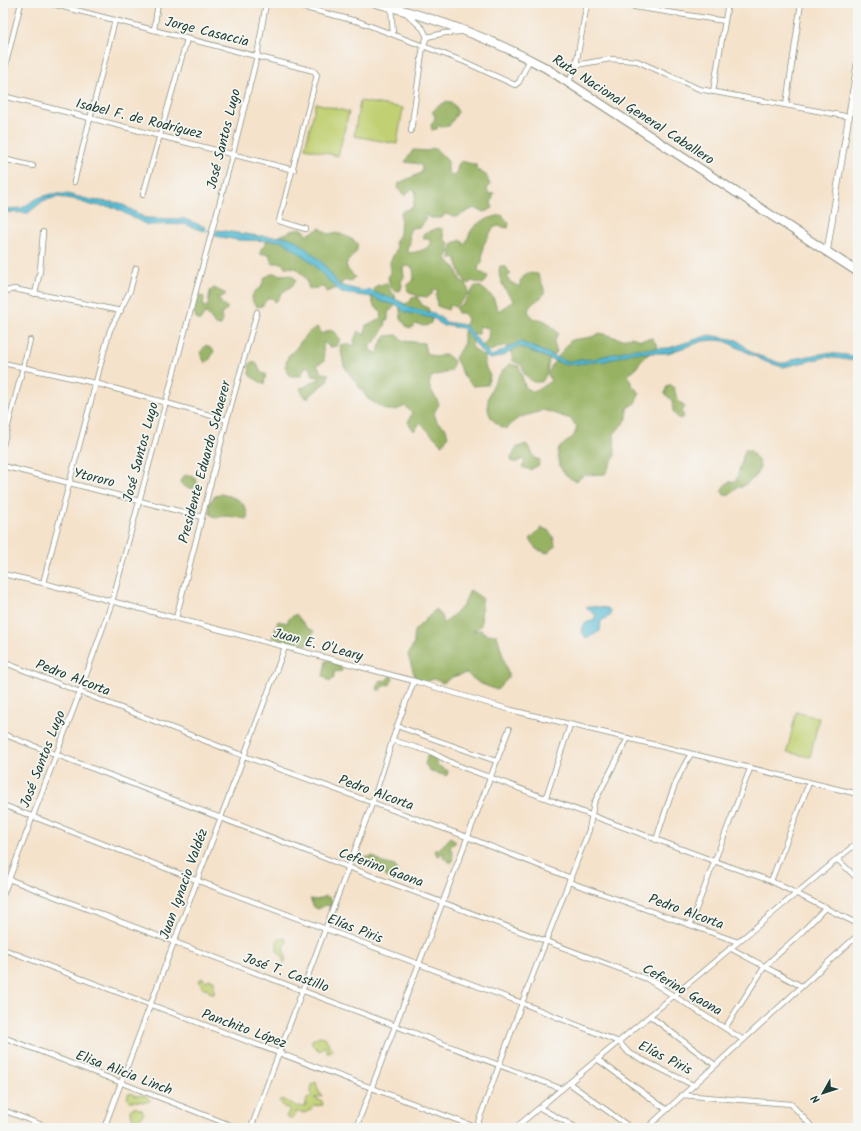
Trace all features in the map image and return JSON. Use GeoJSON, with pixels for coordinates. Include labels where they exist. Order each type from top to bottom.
{"type":"FeatureCollection","features":[{"type":"Feature","properties":{"kind":"highway","name":"Ruta Nacional General Caballero"},"geometry":{"type":"LineString","coordinates":[[376,3],[391,5],[403,11],[467,32],[530,59],[826,252],[857,268]]}},
{"type":"Feature","properties":{"kind":"street"},"geometry":{"type":"LineString","coordinates":[[3,75],[21,3]]}},
{"type":"Feature","properties":{"kind":"street","name":"Jorge Casaccia"},"geometry":{"type":"LineString","coordinates":[[48,3],[314,71],[317,75],[294,170]]}},
{"type":"Feature","properties":{"kind":"street"},"geometry":{"type":"LineString","coordinates":[[154,30],[158,3]]}},
{"type":"Feature","properties":{"kind":"street","name":"José Santos Lugo"},"geometry":{"type":"LineString","coordinates":[[3,896],[32,816],[57,755],[112,602],[233,153],[256,56],[266,3]]}},
{"type":"Feature","properties":{"kind":"street"},"geometry":{"type":"LineString","coordinates":[[286,3],[360,22],[465,62],[515,85],[519,82],[530,59]]}},
{"type":"Feature","properties":{"kind":"street"},"geometry":{"type":"LineString","coordinates":[[568,84],[576,65],[587,3]]}},
{"type":"Feature","properties":{"kind":"street"},"geometry":{"type":"LineString","coordinates":[[609,3],[725,21]]}},
{"type":"Feature","properties":{"kind":"street"},"geometry":{"type":"LineString","coordinates":[[713,92],[728,3]]}},
{"type":"Feature","properties":{"kind":"street"},"geometry":{"type":"LineString","coordinates":[[786,105],[802,3]]}},
{"type":"Feature","properties":{"kind":"street"},"geometry":{"type":"LineString","coordinates":[[391,5],[393,34]]}},
{"type":"Feature","properties":{"kind":"street"},"geometry":{"type":"LineString","coordinates":[[403,11],[423,29],[427,38]]}},
{"type":"Feature","properties":{"kind":"street"},"geometry":{"type":"LineString","coordinates":[[74,182],[115,20]]}},
{"type":"Feature","properties":{"kind":"street"},"geometry":{"type":"LineString","coordinates":[[411,131],[423,46],[427,38],[446,33],[467,32]]}},
{"type":"Feature","properties":{"kind":"street"},"geometry":{"type":"LineString","coordinates":[[143,195],[187,39]]}},
{"type":"Feature","properties":{"kind":"street"},"geometry":{"type":"LineString","coordinates":[[576,65],[610,59],[637,62],[699,89],[850,117]]}},
{"type":"Feature","properties":{"kind":"street"},"geometry":{"type":"LineString","coordinates":[[826,252],[850,117],[858,59]]}},
{"type":"Feature","properties":{"kind":"street","name":"Isabel F. de Rodríguez"},"geometry":{"type":"LineString","coordinates":[[3,96],[233,153],[294,170]]}},
{"type":"Feature","properties":{"kind":"street"},"geometry":{"type":"LineString","coordinates":[[3,159],[33,166]]}},
{"type":"Feature","properties":{"kind":"street"},"geometry":{"type":"LineString","coordinates":[[294,170],[279,221],[306,228]]}},
{"type":"Feature","properties":{"kind":"street"},"geometry":{"type":"LineString","coordinates":[[35,294],[40,271],[43,232]]}},
{"type":"Feature","properties":{"kind":"street"},"geometry":{"type":"LineString","coordinates":[[43,583],[110,330],[130,291],[136,268]]}},
{"type":"Feature","properties":{"kind":"street"},"geometry":{"type":"LineString","coordinates":[[3,292],[14,289],[121,311]]}},
{"type":"Feature","properties":{"kind":"street","name":"Presidente Eduardo Schaerer"},"geometry":{"type":"LineString","coordinates":[[176,618],[227,420],[258,312]]}},
{"type":"Feature","properties":{"kind":"street"},"geometry":{"type":"LineString","coordinates":[[3,445],[30,340]]}},
{"type":"Feature","properties":{"kind":"street"},"geometry":{"type":"LineString","coordinates":[[3,363],[95,383],[165,401],[227,420]]}},
{"type":"Feature","properties":{"kind":"street","name":"Ytororo"},"geometry":{"type":"LineString","coordinates":[[3,466],[202,518]]}},
{"type":"Feature","properties":{"kind":"street","name":"Juan E. O'Leary"},"geometry":{"type":"LineString","coordinates":[[3,574],[43,583],[414,681],[511,710],[858,794]]}},
{"type":"Feature","properties":{"kind":"street","name":"Juan Ignacio Valdéz"},"geometry":{"type":"LineString","coordinates":[[104,1128],[196,880],[285,647]]}},
{"type":"Feature","properties":{"kind":"street","name":"Pedro Alcorta"},"geometry":{"type":"LineString","coordinates":[[3,662],[244,756],[372,804],[467,837],[571,878],[569,882],[738,942]]}},
{"type":"Feature","properties":{"kind":"street"},"geometry":{"type":"LineString","coordinates":[[251,1128],[372,804],[392,740],[414,681]]}},
{"type":"Feature","properties":{"kind":"street"},"geometry":{"type":"LineString","coordinates":[[546,798],[570,725]]}},
{"type":"Feature","properties":{"kind":"street"},"geometry":{"type":"LineString","coordinates":[[397,726],[496,761]]}},
{"type":"Feature","properties":{"kind":"street"},"geometry":{"type":"LineString","coordinates":[[356,1128],[509,729]]}},
{"type":"Feature","properties":{"kind":"street","name":"Ceferino Gaona"},"geometry":{"type":"LineString","coordinates":[[3,734],[348,867],[646,979],[674,995],[742,1039]]}},
{"type":"Feature","properties":{"kind":"street"},"geometry":{"type":"LineString","coordinates":[[477,1128],[522,1003],[589,830],[590,816],[594,803],[628,738]]}},
{"type":"Feature","properties":{"kind":"street"},"geometry":{"type":"LineString","coordinates":[[392,740],[431,752],[454,764],[590,816],[771,881],[858,924]]}},
{"type":"Feature","properties":{"kind":"street"},"geometry":{"type":"LineString","coordinates":[[656,840],[674,784],[681,769],[691,754]]}},
{"type":"Feature","properties":{"kind":"street"},"geometry":{"type":"LineString","coordinates":[[690,925],[750,769]]}},
{"type":"Feature","properties":{"kind":"street"},"geometry":{"type":"LineString","coordinates":[[771,881],[809,783]]}},
{"type":"Feature","properties":{"kind":"street","name":"Elías Piris"},"geometry":{"type":"LineString","coordinates":[[3,805],[196,880],[522,1003],[619,1042],[629,1053],[693,1085]]}},
{"type":"Feature","properties":{"kind":"street"},"geometry":{"type":"LineString","coordinates":[[515,1128],[858,842]]}},
{"type":"Feature","properties":{"kind":"street"},"geometry":{"type":"LineString","coordinates":[[837,859],[858,879]]}},
{"type":"Feature","properties":{"kind":"street","name":"José T. Castillo"},"geometry":{"type":"LineString","coordinates":[[3,877],[173,943],[396,1024],[562,1089]]}},
{"type":"Feature","properties":{"kind":"street"},"geometry":{"type":"LineString","coordinates":[[725,1028],[765,966],[826,907]]}},
{"type":"Feature","properties":{"kind":"street"},"geometry":{"type":"LineString","coordinates":[[648,1128],[742,1039],[858,934]]}},
{"type":"Feature","properties":{"kind":"street"},"geometry":{"type":"LineString","coordinates":[[730,948],[801,986]]}},
{"type":"Feature","properties":{"kind":"street","name":"Panchito López"},"geometry":{"type":"LineString","coordinates":[[3,949],[477,1128]]}},
{"type":"Feature","properties":{"kind":"street"},"geometry":{"type":"LineString","coordinates":[[646,979],[683,988]]}},
{"type":"Feature","properties":{"kind":"street"},"geometry":{"type":"LineString","coordinates":[[650,1016],[715,1065]]}},
{"type":"Feature","properties":{"kind":"street","name":"Elisa Alicia Linch"},"geometry":{"type":"LineString","coordinates":[[3,1037],[121,1084],[238,1128]]}},
{"type":"Feature","properties":{"kind":"street"},"geometry":{"type":"LineString","coordinates":[[597,1060],[667,1110]]}},
{"type":"Feature","properties":{"kind":"street"},"geometry":{"type":"LineString","coordinates":[[569,1083],[631,1128]]}},
{"type":"Feature","properties":{"kind":"street"},"geometry":{"type":"LineString","coordinates":[[682,1095],[791,1104],[813,1128]]}},
{"type":"Feature","properties":{"kind":"street"},"geometry":{"type":"LineString","coordinates":[[540,1108],[577,1128]]}},
{"type":"Feature","properties":{"kind":"street"},"geometry":{"type":"LineString","coordinates":[[3,1110],[50,1128]]}},
{"type":"Feature","properties":{"kind":"green space"},"geometry":{"type":"Polygon","coordinates":[[[360,101],[403,108],[397,144],[354,136],[360,101]]]}},
{"type":"Feature","properties":{"kind":"green space"},"geometry":{"type":"Polygon","coordinates":[[[447,101],[454,105],[458,112],[449,126],[441,127],[438,125],[437,129],[432,130],[431,125],[435,116],[432,112],[447,101]]]}},
{"type":"Feature","properties":{"kind":"green space"},"geometry":{"type":"Polygon","coordinates":[[[316,103],[349,112],[338,156],[305,148],[316,103]]]}},
{"type":"Feature","properties":{"kind":"green space"},"geometry":{"type":"Polygon","coordinates":[[[432,148],[437,150],[448,161],[448,171],[451,176],[456,175],[458,165],[461,161],[476,165],[477,170],[486,175],[490,185],[487,189],[489,194],[494,193],[491,203],[493,208],[484,212],[474,208],[456,217],[445,214],[442,218],[431,218],[424,215],[422,217],[426,218],[421,227],[411,228],[409,233],[410,243],[407,248],[408,253],[421,251],[431,244],[429,239],[424,239],[423,234],[438,228],[442,229],[445,240],[449,243],[449,253],[446,258],[448,262],[455,267],[461,281],[466,283],[469,292],[455,307],[450,305],[448,310],[437,306],[436,295],[438,290],[433,289],[432,294],[428,297],[418,296],[408,291],[407,286],[414,279],[413,268],[408,266],[403,267],[404,277],[401,281],[402,286],[400,291],[394,290],[390,287],[388,277],[391,273],[390,262],[397,248],[395,243],[400,234],[401,212],[413,207],[416,192],[412,189],[405,196],[398,188],[399,183],[421,173],[422,168],[420,164],[405,162],[413,150],[428,151],[432,148]]]}},
{"type":"Feature","properties":{"kind":"green space"},"geometry":{"type":"Polygon","coordinates":[[[502,215],[509,223],[508,228],[498,226],[493,228],[483,246],[482,262],[478,271],[488,276],[486,281],[482,284],[472,281],[468,284],[462,277],[455,257],[450,259],[452,243],[462,240],[464,245],[471,231],[477,225],[489,218],[502,215]]]}},
{"type":"Feature","properties":{"kind":"green space"},"geometry":{"type":"Polygon","coordinates":[[[299,228],[304,230],[307,235],[320,228],[328,234],[336,233],[357,243],[356,252],[346,264],[348,270],[355,277],[351,281],[347,280],[342,282],[340,287],[326,292],[324,287],[309,289],[306,279],[296,268],[285,267],[282,263],[272,263],[270,254],[260,254],[261,249],[267,241],[299,228]]]}},
{"type":"Feature","properties":{"kind":"green space"},"geometry":{"type":"Polygon","coordinates":[[[500,266],[505,266],[511,274],[507,277],[510,282],[520,287],[520,281],[527,273],[538,274],[544,289],[543,296],[529,307],[528,311],[533,319],[544,320],[558,333],[554,342],[557,352],[549,359],[547,373],[542,382],[533,382],[524,374],[522,365],[513,361],[511,353],[505,345],[493,350],[485,349],[482,346],[488,339],[489,328],[479,326],[479,334],[473,333],[472,348],[485,357],[485,366],[490,376],[487,385],[473,386],[465,378],[455,358],[464,343],[467,317],[463,313],[458,313],[456,308],[464,303],[475,286],[481,287],[493,297],[498,311],[515,300],[513,300],[503,285],[499,271],[500,266]]]}},
{"type":"Feature","properties":{"kind":"green space"},"geometry":{"type":"Polygon","coordinates":[[[274,273],[280,275],[291,275],[296,280],[293,285],[281,294],[278,300],[275,302],[273,298],[268,298],[262,306],[257,307],[252,299],[253,293],[261,288],[265,277],[274,273]]]}},
{"type":"Feature","properties":{"kind":"green space"},"geometry":{"type":"Polygon","coordinates":[[[386,283],[391,292],[395,295],[396,303],[388,312],[388,320],[385,320],[386,324],[380,336],[374,343],[371,344],[369,349],[378,354],[380,344],[386,336],[397,335],[404,341],[424,343],[426,353],[436,357],[446,354],[454,361],[451,371],[431,377],[429,386],[439,404],[434,413],[437,422],[446,428],[448,437],[442,445],[420,423],[414,431],[408,422],[412,413],[405,406],[396,410],[386,410],[368,399],[344,366],[340,345],[356,345],[354,341],[358,331],[365,335],[366,325],[371,324],[381,318],[382,312],[374,306],[371,297],[376,286],[386,283]]]}},
{"type":"Feature","properties":{"kind":"green space"},"geometry":{"type":"Polygon","coordinates":[[[214,288],[226,294],[222,297],[217,297],[223,305],[228,308],[221,315],[222,321],[220,326],[215,325],[206,312],[200,321],[196,318],[193,309],[194,299],[199,296],[204,297],[203,307],[208,306],[210,291],[214,288]]]}},
{"type":"Feature","properties":{"kind":"green space"},"geometry":{"type":"Polygon","coordinates":[[[417,297],[423,306],[428,308],[432,318],[431,323],[426,326],[416,324],[412,328],[407,327],[401,319],[399,301],[405,304],[410,302],[412,298],[417,297]]]}},
{"type":"Feature","properties":{"kind":"green space"},"geometry":{"type":"Polygon","coordinates":[[[317,327],[322,334],[330,330],[336,333],[340,339],[337,346],[330,347],[323,342],[324,361],[317,365],[322,373],[329,374],[327,382],[308,398],[304,397],[300,388],[319,380],[319,377],[313,376],[310,367],[305,367],[301,376],[290,376],[285,367],[288,356],[304,337],[317,327]]]}},
{"type":"Feature","properties":{"kind":"green space"},"geometry":{"type":"Polygon","coordinates":[[[600,333],[621,339],[631,337],[641,340],[652,338],[658,347],[641,360],[636,369],[628,375],[632,385],[640,393],[635,403],[627,408],[627,419],[614,434],[615,456],[605,474],[584,475],[576,481],[571,479],[563,472],[558,460],[558,449],[574,436],[577,427],[571,419],[543,410],[516,420],[507,429],[497,423],[490,416],[488,398],[496,380],[509,364],[519,366],[525,387],[534,392],[551,381],[548,374],[552,365],[571,340],[592,337],[600,333]]]}},
{"type":"Feature","properties":{"kind":"green space"},"geometry":{"type":"Polygon","coordinates":[[[206,345],[214,351],[210,359],[205,363],[200,353],[206,345]]]}},
{"type":"Feature","properties":{"kind":"green space"},"geometry":{"type":"Polygon","coordinates":[[[252,362],[257,364],[261,373],[266,374],[264,384],[250,376],[249,366],[252,362]]]}},
{"type":"Feature","properties":{"kind":"green space"},"geometry":{"type":"Polygon","coordinates":[[[670,384],[674,388],[677,399],[685,407],[682,411],[684,417],[679,419],[673,411],[672,400],[665,394],[666,388],[670,384]]]}},
{"type":"Feature","properties":{"kind":"green space"},"geometry":{"type":"Polygon","coordinates":[[[526,444],[530,448],[534,458],[540,460],[539,465],[530,470],[522,467],[525,462],[522,459],[517,462],[512,462],[511,457],[516,448],[526,444]]]}},
{"type":"Feature","properties":{"kind":"green space"},"geometry":{"type":"Polygon","coordinates":[[[745,450],[750,450],[759,462],[760,467],[755,477],[742,487],[737,487],[730,495],[724,495],[722,490],[724,486],[729,482],[736,481],[745,450]]]}},
{"type":"Feature","properties":{"kind":"green space"},"geometry":{"type":"Polygon","coordinates":[[[187,475],[193,476],[196,480],[197,484],[193,489],[183,486],[180,482],[182,477],[187,475]]]}},
{"type":"Feature","properties":{"kind":"green space"},"geometry":{"type":"Polygon","coordinates":[[[221,494],[240,501],[245,508],[248,519],[228,516],[216,518],[210,514],[209,503],[215,496],[221,494]]]}},
{"type":"Feature","properties":{"kind":"green space"},"geometry":{"type":"Polygon","coordinates":[[[541,528],[550,532],[554,540],[555,547],[547,553],[536,549],[530,539],[541,528]]]}},
{"type":"Feature","properties":{"kind":"green space"},"geometry":{"type":"Polygon","coordinates":[[[470,590],[482,598],[481,626],[473,631],[481,630],[486,634],[497,635],[509,677],[497,690],[479,683],[466,673],[452,677],[443,683],[434,679],[424,682],[415,677],[408,655],[414,643],[414,631],[436,609],[442,616],[443,624],[463,606],[470,590]]]}},
{"type":"Feature","properties":{"kind":"green space"},"geometry":{"type":"Polygon","coordinates":[[[296,614],[307,628],[314,631],[307,645],[302,645],[299,648],[286,640],[276,642],[272,638],[278,621],[288,623],[288,619],[296,614]]]}},
{"type":"Feature","properties":{"kind":"green space"},"geometry":{"type":"Polygon","coordinates":[[[330,660],[341,666],[342,671],[334,672],[334,678],[330,682],[323,676],[326,661],[330,660]]]}},
{"type":"Feature","properties":{"kind":"green space"},"geometry":{"type":"Polygon","coordinates":[[[392,676],[393,680],[390,682],[391,684],[378,690],[377,688],[381,680],[385,681],[392,676]]]}},
{"type":"Feature","properties":{"kind":"green space"},"geometry":{"type":"Polygon","coordinates":[[[796,712],[819,718],[810,757],[787,752],[796,712]]]}},
{"type":"Feature","properties":{"kind":"green space"},"geometry":{"type":"Polygon","coordinates":[[[428,754],[433,755],[438,766],[448,771],[447,776],[430,771],[425,764],[428,754]]]}},
{"type":"Feature","properties":{"kind":"green space"},"geometry":{"type":"Polygon","coordinates":[[[451,837],[456,842],[450,847],[453,853],[452,862],[449,862],[443,857],[444,852],[439,856],[436,854],[435,849],[439,849],[451,837]]]}},
{"type":"Feature","properties":{"kind":"green space"},"geometry":{"type":"Polygon","coordinates":[[[373,856],[383,863],[395,866],[397,870],[396,875],[393,878],[386,877],[384,872],[378,868],[374,870],[372,865],[366,863],[364,858],[373,856]]]}},
{"type":"Feature","properties":{"kind":"green space"},"geometry":{"type":"Polygon","coordinates":[[[326,896],[330,898],[332,902],[331,907],[326,905],[318,909],[314,907],[310,899],[317,900],[326,896]]]}},
{"type":"Feature","properties":{"kind":"green space"},"geometry":{"type":"Polygon","coordinates":[[[280,938],[285,938],[287,943],[283,946],[286,959],[284,963],[281,954],[277,951],[277,941],[280,938]]]}},
{"type":"Feature","properties":{"kind":"green space"},"geometry":{"type":"Polygon","coordinates":[[[203,978],[206,981],[210,979],[214,980],[214,994],[209,992],[207,988],[203,989],[199,980],[203,978]]]}},
{"type":"Feature","properties":{"kind":"green space"},"geometry":{"type":"Polygon","coordinates":[[[319,1036],[325,1037],[332,1050],[328,1053],[325,1046],[320,1051],[312,1045],[312,1040],[319,1036]]]}},
{"type":"Feature","properties":{"kind":"green space"},"geometry":{"type":"Polygon","coordinates":[[[316,1082],[318,1090],[322,1096],[314,1098],[322,1101],[323,1105],[314,1106],[304,1113],[296,1111],[296,1115],[291,1119],[286,1117],[290,1109],[284,1107],[280,1101],[282,1099],[295,1105],[295,1108],[298,1106],[305,1107],[307,1099],[312,1096],[312,1084],[316,1082]]]}},
{"type":"Feature","properties":{"kind":"green space"},"geometry":{"type":"Polygon","coordinates":[[[132,1093],[136,1096],[145,1095],[150,1100],[149,1102],[130,1101],[127,1098],[128,1094],[132,1093]]]}},
{"type":"Feature","properties":{"kind":"green space"},"geometry":{"type":"Polygon","coordinates":[[[134,1107],[142,1110],[144,1114],[137,1120],[133,1119],[130,1110],[134,1107]]]}},
{"type":"Feature","properties":{"kind":"water"},"geometry":{"type":"Polygon","coordinates":[[[51,194],[67,194],[91,200],[120,203],[145,218],[185,219],[205,227],[204,231],[185,224],[147,225],[113,207],[90,205],[73,199],[57,197],[43,201],[28,213],[3,212],[3,209],[22,208],[38,198],[51,194]]]}},
{"type":"Feature","properties":{"kind":"water"},"geometry":{"type":"Polygon","coordinates":[[[217,230],[258,236],[287,237],[297,241],[322,262],[339,285],[362,291],[369,290],[394,298],[410,308],[434,313],[446,322],[465,325],[491,356],[521,342],[566,361],[593,359],[632,349],[669,348],[709,335],[737,340],[754,354],[780,363],[786,363],[797,358],[826,353],[858,356],[858,361],[826,357],[783,367],[766,362],[725,341],[715,340],[703,341],[668,353],[633,353],[606,361],[565,365],[518,346],[505,355],[491,359],[485,356],[463,328],[453,327],[453,325],[443,326],[435,319],[405,312],[397,305],[382,302],[373,297],[341,293],[310,261],[283,241],[238,240],[215,236],[217,230]]]}},
{"type":"Feature","properties":{"kind":"water"},"geometry":{"type":"Polygon","coordinates":[[[589,606],[608,608],[610,610],[610,616],[601,621],[600,631],[586,639],[582,632],[584,624],[594,619],[596,615],[586,608],[589,606]]]}},
{"type":"Feature","properties":{"kind":"waterway"},"geometry":{"type":"LineString","coordinates":[[203,229],[217,234]]}}]}
